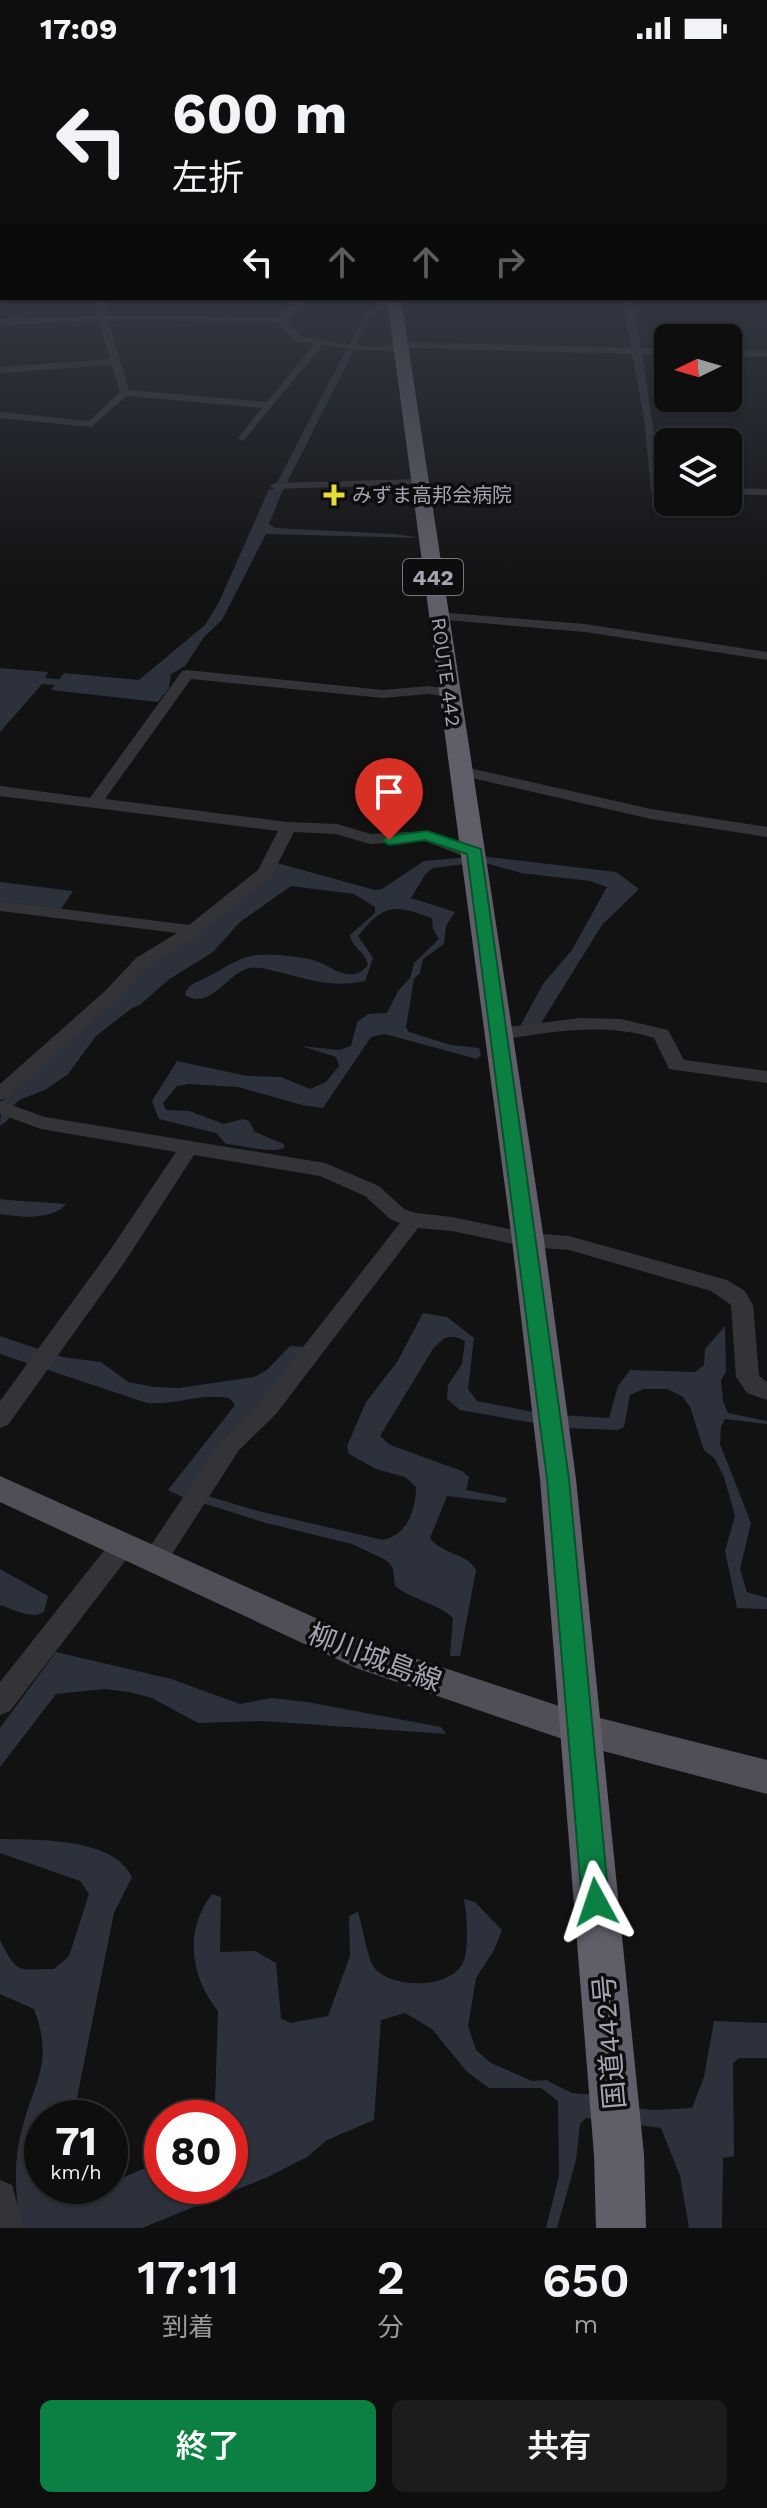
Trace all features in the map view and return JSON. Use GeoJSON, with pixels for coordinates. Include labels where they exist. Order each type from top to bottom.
{"type":"FeatureCollection","features":[{"type":"Feature","properties":{"kind":"highway","name":"ROUTE 442"},"geometry":{"type":"LineString","coordinates":[[406,385],[475,862]]}},
{"type":"Feature","properties":{"kind":"highway","name":"国道442号"},"geometry":{"type":"LineString","coordinates":[[475,862],[558,1479],[619,2155],[621,2228]]}},
{"type":"Feature","properties":{"kind":"main road","name":"柳川城島線"},"geometry":{"type":"LineString","coordinates":[[0,1488],[368,1658],[580,1729],[767,1777]]}},
{"type":"Feature","properties":{"kind":"street"},"geometry":{"type":"LineString","coordinates":[[123,385],[125,393]]}},
{"type":"Feature","properties":{"kind":"street"},"geometry":{"type":"LineString","coordinates":[[243,438],[286,385]]}},
{"type":"Feature","properties":{"kind":"street"},"geometry":{"type":"LineString","coordinates":[[642,385],[654,467]]}},
{"type":"Feature","properties":{"kind":"street"},"geometry":{"type":"LineString","coordinates":[[0,415],[91,424],[125,393],[270,405]]}},
{"type":"Feature","properties":{"kind":"street"},"geometry":{"type":"LineString","coordinates":[[275,486],[420,482]]}},
{"type":"Feature","properties":{"kind":"street"},"geometry":{"type":"LineString","coordinates":[[742,491],[767,492]]}},
{"type":"Feature","properties":{"kind":"street"},"geometry":{"type":"LineString","coordinates":[[438,616],[585,628],[767,656]]}},
{"type":"Feature","properties":{"kind":"street"},"geometry":{"type":"LineString","coordinates":[[95,802],[187,674],[383,694],[428,690],[449,693]]}},
{"type":"Feature","properties":{"kind":"street"},"geometry":{"type":"LineString","coordinates":[[460,771],[651,814],[767,832]]}},
{"type":"Feature","properties":{"kind":"street"},"geometry":{"type":"LineString","coordinates":[[0,791],[288,827],[337,829],[379,840],[427,836],[463,851],[475,862]]}},
{"type":"Feature","properties":{"kind":"street"},"geometry":{"type":"LineString","coordinates":[[0,1094],[111,995],[142,962],[191,930],[265,873],[288,827]]}},
{"type":"Feature","properties":{"kind":"street"},"geometry":{"type":"LineString","coordinates":[[0,906],[191,930]]}},
{"type":"Feature","properties":{"kind":"street"},"geometry":{"type":"LineString","coordinates":[[499,1034],[620,1023],[661,1034],[676,1065],[767,1077]]}},
{"type":"Feature","properties":{"kind":"street"},"geometry":{"type":"LineString","coordinates":[[0,1107],[41,1123],[325,1170],[372,1191],[397,1214],[413,1220],[452,1224],[528,1240],[569,1243],[731,1291],[742,1305],[748,1377],[755,1387],[767,1391]]}},
{"type":"Feature","properties":{"kind":"street"},"geometry":{"type":"LineString","coordinates":[[0,1419],[116,1258],[189,1147]]}},
{"type":"Feature","properties":{"kind":"street"},"geometry":{"type":"LineString","coordinates":[[154,1561],[231,1444],[268,1408],[413,1220]]}},
{"type":"Feature","properties":{"kind":"street"},"geometry":{"type":"LineString","coordinates":[[0,1703],[123,1545]]}},
{"type":"Feature","properties":{"kind":"street"},"geometry":{"type":"LineString","coordinates":[[0,2197],[7,2228]]}},
{"type":"Feature","properties":{"kind":"shaded area"},"geometry":{"type":"Polygon","coordinates":[[[269,489],[283,489],[269,524],[275,528],[422,538],[266,534],[222,620],[204,637],[185,666],[171,674],[169,688],[158,702],[51,690],[64,673],[139,680],[205,625],[219,602],[269,489]]]}},
{"type":"Feature","properties":{"kind":"shaded area"},"geometry":{"type":"Polygon","coordinates":[[[0,668],[48,672],[43,683],[0,732],[0,668]]]}},
{"type":"Feature","properties":{"kind":"shaded area"},"geometry":{"type":"Polygon","coordinates":[[[481,856],[616,872],[639,889],[602,925],[538,1028],[518,1030],[543,984],[572,950],[607,887],[590,881],[521,873],[482,862],[433,868],[411,898],[455,912],[446,926],[444,944],[423,959],[420,973],[414,979],[406,1027],[409,1032],[451,1045],[479,1048],[481,1055],[477,1059],[385,1034],[371,1037],[323,1108],[238,1087],[189,1084],[177,1086],[163,1103],[166,1110],[189,1111],[224,1124],[243,1119],[249,1121],[255,1132],[284,1144],[284,1148],[278,1150],[226,1144],[216,1133],[159,1119],[152,1101],[177,1061],[247,1076],[281,1077],[310,1089],[326,1082],[339,1066],[336,1057],[301,1046],[339,1050],[351,1046],[357,1022],[368,1014],[387,1013],[398,991],[410,978],[414,963],[439,939],[433,929],[432,918],[392,909],[376,917],[358,936],[373,958],[365,981],[343,984],[322,982],[264,968],[249,968],[210,995],[194,999],[185,995],[193,984],[251,956],[278,955],[313,960],[348,974],[355,974],[368,965],[350,935],[375,913],[375,907],[354,894],[291,886],[240,922],[213,952],[168,980],[140,1005],[96,1036],[68,1074],[45,1090],[19,1100],[12,1107],[8,1120],[0,1126],[2,1101],[148,965],[277,863],[375,890],[382,889],[424,861],[481,856]]]}},
{"type":"Feature","properties":{"kind":"shaded area"},"geometry":{"type":"Polygon","coordinates":[[[0,882],[73,891],[61,909],[0,901],[0,882]]]}},
{"type":"Feature","properties":{"kind":"shaded area"},"geometry":{"type":"Polygon","coordinates":[[[0,1199],[66,1204],[53,1213],[17,1216],[0,1214],[0,1199]]]}},
{"type":"Feature","properties":{"kind":"shaded area"},"geometry":{"type":"Polygon","coordinates":[[[423,1313],[447,1317],[474,1338],[468,1389],[477,1401],[543,1414],[609,1418],[618,1386],[630,1370],[695,1372],[704,1365],[705,1349],[725,1326],[726,1372],[721,1380],[723,1401],[728,1413],[767,1421],[767,1424],[725,1419],[720,1444],[751,1523],[740,1569],[747,1592],[767,1598],[767,1609],[737,1608],[725,1551],[735,1516],[724,1477],[715,1459],[704,1450],[690,1407],[682,1396],[667,1389],[644,1389],[630,1395],[624,1427],[618,1430],[563,1428],[460,1410],[447,1399],[448,1385],[462,1364],[465,1341],[447,1338],[433,1349],[380,1436],[390,1445],[462,1471],[469,1477],[466,1490],[507,1498],[505,1503],[447,1496],[430,1538],[467,1560],[476,1570],[460,1656],[450,1656],[453,1618],[395,1586],[393,1568],[386,1560],[352,1544],[266,1523],[168,1490],[235,1405],[229,1398],[147,1403],[0,1354],[0,1336],[62,1357],[101,1362],[128,1382],[179,1388],[254,1377],[267,1370],[290,1346],[304,1347],[255,1409],[226,1435],[191,1491],[258,1511],[383,1540],[404,1527],[414,1504],[416,1487],[405,1477],[376,1469],[349,1454],[347,1446],[366,1402],[397,1362],[423,1313]]]}},
{"type":"Feature","properties":{"kind":"shaded area"},"geometry":{"type":"Polygon","coordinates":[[[0,1569],[48,1596],[44,1612],[28,1614],[0,1605],[0,1569]]]}},
{"type":"Feature","properties":{"kind":"shaded area"},"geometry":{"type":"Polygon","coordinates":[[[56,1652],[171,1679],[240,1704],[271,1698],[307,1702],[441,1727],[446,1734],[263,1721],[198,1723],[152,1698],[105,1689],[56,1694],[0,1767],[0,1728],[56,1652]]]}},
{"type":"Feature","properties":{"kind":"shaded area"},"geometry":{"type":"Polygon","coordinates":[[[0,1839],[73,1843],[109,1854],[132,1877],[114,1913],[77,2100],[31,2100],[42,2058],[40,2028],[34,2009],[0,1994],[0,1940],[20,1968],[54,1969],[69,1956],[89,1894],[80,1881],[0,1853],[0,1839]]]}},
{"type":"Feature","properties":{"kind":"shaded area"},"geometry":{"type":"Polygon","coordinates":[[[212,1894],[221,1897],[220,1952],[255,1951],[276,1963],[281,2018],[290,2023],[328,2016],[350,1956],[349,1916],[358,1912],[371,1962],[381,1974],[406,1983],[421,1983],[448,1977],[458,1970],[467,1947],[464,1899],[475,1902],[502,1930],[494,1950],[476,1978],[468,2026],[476,2050],[491,2063],[532,2081],[546,2080],[572,2093],[596,2095],[598,2104],[653,2110],[692,2108],[704,2077],[714,2021],[767,2023],[767,2058],[739,2058],[733,2063],[734,2156],[723,2158],[722,2228],[689,2228],[680,2176],[661,2128],[586,2118],[580,2124],[576,2160],[557,2228],[546,2228],[559,2176],[558,2101],[541,2088],[489,2088],[467,2072],[432,2029],[405,2013],[381,2020],[374,2120],[327,2140],[307,2157],[248,2185],[248,2100],[215,2100],[218,2011],[201,1983],[194,1953],[197,1923],[212,1894]]]}},
{"type":"Feature","properties":{"kind":"shaded area"},"geometry":{"type":"Polygon","coordinates":[[[24,2122],[24,2204],[128,2204],[128,2175],[144,2169],[144,2204],[201,2204],[142,2228],[21,2228],[16,2166],[24,2122]]]}},
{"type":"Feature","properties":{"kind":"waterway"},"geometry":{"type":"LineString","coordinates":[[272,502],[332,385]]}},
{"type":"Feature","properties":{"kind":"waterway"},"geometry":{"type":"LineString","coordinates":[[0,693],[13,678],[78,684]]}},
{"type":"Feature","properties":{"kind":"place","name":"みずま高邦会病院"},"geometry":{"type":"Point","coordinates":[334,495]}},
{"type":"Feature","properties":{"kind":"route"},"geometry":{"type":"LineString","coordinates":[[389,840],[427,836],[463,851],[473,849],[538,1311],[558,1479],[596,1902]]}}]}
